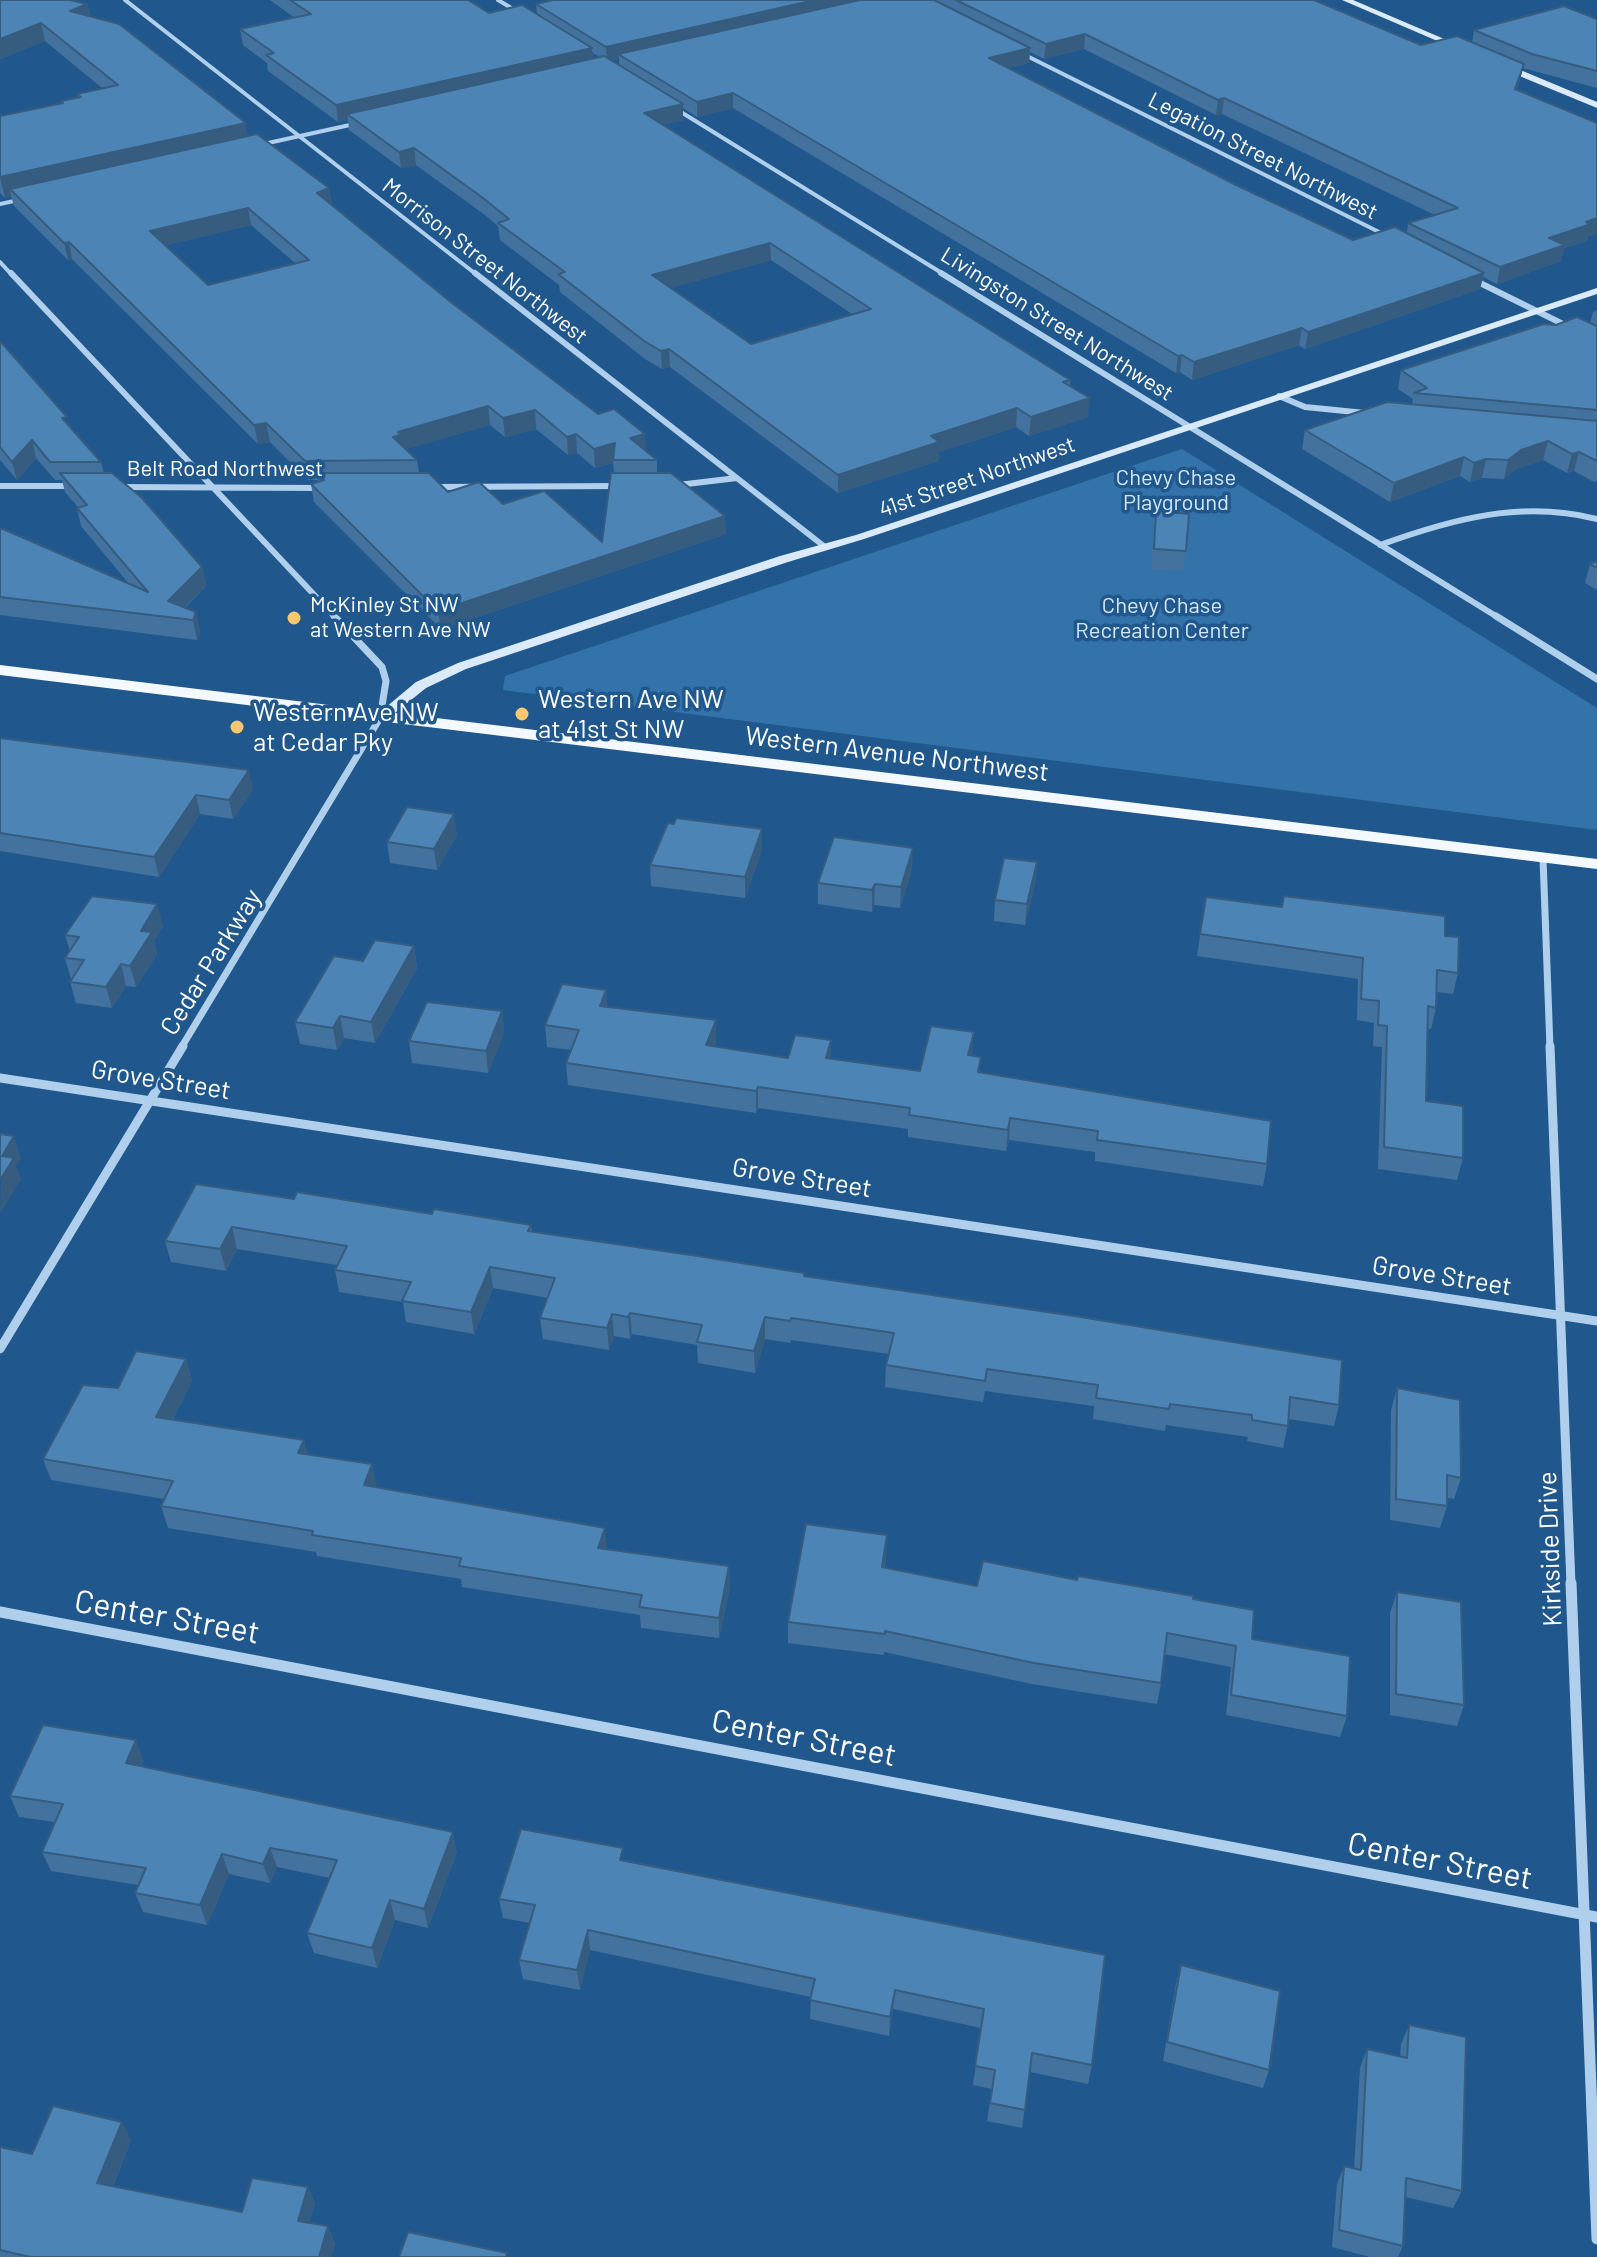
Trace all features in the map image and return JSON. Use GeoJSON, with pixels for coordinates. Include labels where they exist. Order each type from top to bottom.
{"type":"FeatureCollection","features":[{"type":"Feature","properties":{"kind":"main road"},"geometry":{"type":"LineString","coordinates":[[1346,0],[1464,50]]}},
{"type":"Feature","properties":{"kind":"main road"},"geometry":{"type":"LineString","coordinates":[[1494,62],[1597,105]]}},
{"type":"Feature","properties":{"kind":"main road","name":"41st Street Northwest"},"geometry":{"type":"LineString","coordinates":[[380,718],[421,685],[452,670],[1597,291]]}},
{"type":"Feature","properties":{"kind":"main road","name":"Western Avenue Northwest"},"geometry":{"type":"LineString","coordinates":[[0,670],[1597,864]]}},
{"type":"Feature","properties":{"kind":"street","name":"Morrison Street Northwest"},"geometry":{"type":"LineString","coordinates":[[125,0],[825,547]]}},
{"type":"Feature","properties":{"kind":"street"},"geometry":{"type":"LineString","coordinates":[[498,0],[521,14]]}},
{"type":"Feature","properties":{"kind":"street","name":"Legation Street Northwest"},"geometry":{"type":"LineString","coordinates":[[1011,48],[1396,241]]}},
{"type":"Feature","properties":{"kind":"street","name":"Livingston Street Northwest"},"geometry":{"type":"LineString","coordinates":[[665,103],[1597,679]]}},
{"type":"Feature","properties":{"kind":"street"},"geometry":{"type":"LineString","coordinates":[[255,146],[365,121]]}},
{"type":"Feature","properties":{"kind":"street"},"geometry":{"type":"LineString","coordinates":[[0,204],[30,197]]}},
{"type":"Feature","properties":{"kind":"street"},"geometry":{"type":"LineString","coordinates":[[0,262],[382,667],[386,681],[380,718]]}},
{"type":"Feature","properties":{"kind":"street"},"geometry":{"type":"LineString","coordinates":[[1462,274],[1578,332]]}},
{"type":"Feature","properties":{"kind":"street"},"geometry":{"type":"LineString","coordinates":[[1279,396],[1305,407],[1376,414]]}},
{"type":"Feature","properties":{"kind":"street"},"geometry":{"type":"LineString","coordinates":[[667,485],[737,478]]}},
{"type":"Feature","properties":{"kind":"street"},"geometry":{"type":"LineString","coordinates":[[422,487],[636,485]]}},
{"type":"Feature","properties":{"kind":"street"},"geometry":{"type":"LineString","coordinates":[[0,486],[78,487]]}},
{"type":"Feature","properties":{"kind":"street","name":"Belt Road Northwest"},"geometry":{"type":"LineString","coordinates":[[110,487],[331,488]]}},
{"type":"Feature","properties":{"kind":"street"},"geometry":{"type":"LineString","coordinates":[[1380,545],[1453,519],[1507,510],[1537,509],[1597,519]]}},
{"type":"Feature","properties":{"kind":"street","name":"Cedar Parkway"},"geometry":{"type":"LineString","coordinates":[[0,1349],[380,718]]}},
{"type":"Feature","properties":{"kind":"street","name":"Kirkside Drive"},"geometry":{"type":"LineString","coordinates":[[1543,858],[1591,1916],[1597,2239]]}},
{"type":"Feature","properties":{"kind":"street","name":"Grove Street"},"geometry":{"type":"LineString","coordinates":[[0,1078],[1597,1321]]}},
{"type":"Feature","properties":{"kind":"street","name":"Center Street"},"geometry":{"type":"LineString","coordinates":[[0,1612],[1591,1916]]}},
{"type":"Feature","properties":{"kind":"green space","name":"Chevy Chase Recreation Center"},"geometry":{"type":"Polygon","coordinates":[[[1182,449],[1597,708],[1597,830],[503,690],[505,676],[1182,449]]]}},
{"type":"Feature","properties":{"kind":"building"},"geometry":{"type":"Polygon","coordinates":[[[0,0],[70,0],[87,4],[70,11],[119,24],[246,123],[0,177],[0,116],[63,103],[61,101],[81,97],[77,94],[118,85],[41,23],[0,39],[0,0]]]}},
{"type":"Feature","properties":{"kind":"building"},"geometry":{"type":"Polygon","coordinates":[[[290,0],[468,0],[489,13],[522,5],[592,48],[336,105],[266,55],[274,53],[240,29],[311,14],[290,0]]]}},
{"type":"Feature","properties":{"kind":"building"},"geometry":{"type":"Polygon","coordinates":[[[553,0],[815,0],[606,47],[536,4],[553,0]]]}},
{"type":"Feature","properties":{"kind":"building"},"geometry":{"type":"Polygon","coordinates":[[[860,0],[934,0],[1030,48],[989,58],[1236,185],[1353,240],[1395,227],[1484,273],[1308,332],[1302,328],[1194,362],[1178,356],[733,93],[697,102],[618,54],[860,0]]]}},
{"type":"Feature","properties":{"kind":"building"},"geometry":{"type":"Polygon","coordinates":[[[956,0],[1314,0],[1421,45],[1457,36],[1524,64],[1515,89],[1597,123],[1597,218],[1586,222],[1591,224],[1549,238],[1565,245],[1500,267],[1408,223],[1458,208],[1224,98],[1218,100],[1085,34],[1046,44],[956,0]]]}},
{"type":"Feature","properties":{"kind":"building"},"geometry":{"type":"Polygon","coordinates":[[[1564,6],[1597,19],[1597,71],[1532,54],[1474,30],[1564,6]]]}},
{"type":"Feature","properties":{"kind":"building"},"geometry":{"type":"Polygon","coordinates":[[[604,56],[683,104],[644,113],[1070,380],[1063,382],[1090,398],[1031,417],[1017,408],[931,436],[939,442],[838,475],[669,349],[661,351],[644,341],[558,274],[565,272],[498,223],[509,219],[483,198],[414,148],[399,152],[347,114],[604,56]],[[770,243],[652,275],[751,344],[871,309],[770,243]]]}},
{"type":"Feature","properties":{"kind":"building"},"geometry":{"type":"Polygon","coordinates":[[[257,134],[329,188],[317,193],[452,303],[598,414],[614,409],[645,434],[630,438],[657,460],[613,460],[615,443],[594,449],[576,434],[567,437],[535,410],[503,418],[488,406],[398,432],[401,435],[393,437],[417,460],[305,461],[266,423],[254,425],[69,242],[64,243],[10,189],[257,134]],[[248,208],[150,231],[208,285],[309,260],[248,208]]]}},
{"type":"Feature","properties":{"kind":"building"},"geometry":{"type":"Polygon","coordinates":[[[1577,317],[1597,326],[1597,410],[1414,393],[1427,388],[1401,370],[1544,324],[1556,325],[1577,317]]]}},
{"type":"Feature","properties":{"kind":"building"},"geometry":{"type":"Polygon","coordinates":[[[0,341],[67,417],[62,418],[101,462],[50,462],[32,440],[12,462],[0,447],[0,341]]]}},
{"type":"Feature","properties":{"kind":"building"},"geometry":{"type":"Polygon","coordinates":[[[1387,402],[1597,421],[1597,461],[1579,452],[1572,454],[1548,441],[1521,450],[1508,460],[1486,459],[1474,463],[1464,457],[1394,483],[1305,430],[1387,402]]]}},
{"type":"Feature","properties":{"kind":"building"},"geometry":{"type":"Polygon","coordinates":[[[60,473],[112,473],[142,498],[202,567],[168,601],[196,612],[193,620],[0,597],[0,529],[148,592],[77,508],[87,505],[60,473]]]}},
{"type":"Feature","properties":{"kind":"building"},"geometry":{"type":"Polygon","coordinates":[[[317,473],[429,473],[448,492],[479,482],[503,504],[544,491],[602,542],[611,473],[671,473],[725,516],[438,611],[311,484],[324,480],[317,473]]]}},
{"type":"Feature","properties":{"kind":"building"},"geometry":{"type":"Polygon","coordinates":[[[1156,511],[1189,514],[1186,551],[1154,549],[1156,511]]]}},
{"type":"Feature","properties":{"kind":"building"},"geometry":{"type":"Polygon","coordinates":[[[0,738],[249,770],[229,800],[196,795],[154,857],[0,833],[0,738]]]}},
{"type":"Feature","properties":{"kind":"building"},"geometry":{"type":"Polygon","coordinates":[[[407,807],[454,814],[434,849],[387,842],[407,807]]]}},
{"type":"Feature","properties":{"kind":"building"},"geometry":{"type":"Polygon","coordinates":[[[676,818],[762,829],[745,877],[650,865],[668,823],[674,824],[676,818]]]}},
{"type":"Feature","properties":{"kind":"building"},"geometry":{"type":"Polygon","coordinates":[[[834,837],[913,848],[901,887],[875,884],[872,890],[818,883],[834,837]]]}},
{"type":"Feature","properties":{"kind":"building"},"geometry":{"type":"Polygon","coordinates":[[[1004,858],[1037,862],[1027,904],[995,900],[1004,858]]]}},
{"type":"Feature","properties":{"kind":"building"},"geometry":{"type":"Polygon","coordinates":[[[92,896],[157,904],[141,931],[152,932],[130,966],[121,964],[106,987],[70,982],[84,960],[65,958],[79,937],[65,935],[92,896]]]}},
{"type":"Feature","properties":{"kind":"building"},"geometry":{"type":"Polygon","coordinates":[[[1284,896],[1445,916],[1445,936],[1459,937],[1458,973],[1437,970],[1436,1008],[1428,1006],[1426,1101],[1463,1106],[1463,1158],[1384,1147],[1387,1026],[1378,1025],[1379,1001],[1361,999],[1363,958],[1200,934],[1206,897],[1282,907],[1284,896]]]}},
{"type":"Feature","properties":{"kind":"building"},"geometry":{"type":"Polygon","coordinates":[[[375,940],[414,946],[371,1022],[340,1016],[333,1028],[295,1022],[334,956],[363,961],[375,940]]]}},
{"type":"Feature","properties":{"kind":"building"},"geometry":{"type":"Polygon","coordinates":[[[562,984],[606,990],[600,1006],[716,1020],[706,1045],[788,1058],[795,1035],[831,1040],[826,1058],[920,1071],[931,1026],[974,1032],[968,1055],[981,1057],[978,1072],[1271,1121],[1267,1164],[1097,1140],[1098,1131],[1010,1118],[1008,1130],[909,1115],[910,1108],[758,1087],[756,1091],[566,1063],[579,1030],[545,1025],[562,984]]]}},
{"type":"Feature","properties":{"kind":"building"},"geometry":{"type":"Polygon","coordinates":[[[427,1002],[502,1011],[486,1051],[409,1041],[427,1002]]]}},
{"type":"Feature","properties":{"kind":"building"},"geometry":{"type":"Polygon","coordinates":[[[0,1134],[14,1136],[2,1156],[14,1158],[0,1180],[0,1134]]]}},
{"type":"Feature","properties":{"kind":"building"},"geometry":{"type":"Polygon","coordinates":[[[196,1184],[294,1199],[297,1192],[432,1214],[434,1209],[531,1225],[528,1231],[1342,1360],[1339,1405],[1290,1397],[1288,1426],[1252,1420],[1252,1415],[1170,1404],[1169,1409],[1096,1398],[1098,1385],[987,1369],[985,1381],[886,1365],[894,1333],[791,1318],[790,1321],[765,1317],[754,1351],[697,1342],[702,1325],[630,1313],[628,1317],[612,1314],[607,1328],[540,1318],[555,1278],[490,1267],[471,1312],[402,1301],[411,1282],[335,1270],[347,1246],[232,1227],[220,1249],[165,1241],[196,1184]]]}},
{"type":"Feature","properties":{"kind":"building"},"geometry":{"type":"Polygon","coordinates":[[[136,1351],[186,1359],[156,1417],[304,1440],[298,1453],[372,1464],[364,1485],[605,1528],[598,1548],[729,1566],[719,1618],[639,1607],[642,1595],[459,1566],[461,1558],[312,1535],[313,1531],[161,1506],[173,1481],[43,1459],[83,1385],[118,1388],[136,1351]]]}},
{"type":"Feature","properties":{"kind":"building"},"geometry":{"type":"Polygon","coordinates":[[[1397,1388],[1460,1400],[1461,1478],[1447,1475],[1447,1506],[1396,1499],[1397,1388]]]}},
{"type":"Feature","properties":{"kind":"building"},"geometry":{"type":"Polygon","coordinates":[[[806,1524],[887,1535],[882,1567],[977,1586],[983,1561],[1077,1580],[1078,1576],[1193,1596],[1193,1599],[1254,1610],[1252,1639],[1350,1656],[1347,1716],[1231,1695],[1236,1646],[1167,1633],[1161,1683],[1034,1663],[885,1631],[885,1634],[788,1622],[806,1524]]]}},
{"type":"Feature","properties":{"kind":"building"},"geometry":{"type":"Polygon","coordinates":[[[1397,1592],[1461,1602],[1464,1705],[1396,1694],[1397,1592]]]}},
{"type":"Feature","properties":{"kind":"building"},"geometry":{"type":"Polygon","coordinates":[[[43,1725],[136,1740],[126,1763],[453,1832],[424,1909],[390,1900],[372,1948],[307,1933],[337,1860],[270,1848],[263,1864],[222,1854],[200,1905],[135,1893],[146,1868],[42,1852],[63,1804],[10,1796],[43,1725]]]}},
{"type":"Feature","properties":{"kind":"building"},"geometry":{"type":"Polygon","coordinates":[[[521,1829],[623,1848],[620,1860],[1105,1955],[1092,2065],[1032,2053],[1025,2110],[990,2103],[995,2070],[975,2066],[984,2009],[895,1990],[890,2017],[810,2000],[815,1979],[588,1930],[577,1970],[519,1960],[535,1905],[499,1899],[521,1829]]]}},
{"type":"Feature","properties":{"kind":"building"},"geometry":{"type":"Polygon","coordinates":[[[1181,1965],[1280,1991],[1269,2070],[1167,2042],[1181,1965]]]}},
{"type":"Feature","properties":{"kind":"building"},"geometry":{"type":"Polygon","coordinates":[[[1409,2025],[1466,2037],[1462,2191],[1406,2178],[1403,2246],[1339,2230],[1344,2166],[1361,2170],[1367,2049],[1407,2058],[1409,2025]]]}},
{"type":"Feature","properties":{"kind":"building"},"geometry":{"type":"Polygon","coordinates":[[[53,2106],[122,2122],[97,2183],[242,2212],[252,2178],[308,2187],[298,2221],[328,2226],[319,2257],[30,2257],[0,2250],[0,2147],[32,2154],[53,2106]]]}},
{"type":"Feature","properties":{"kind":"building"},"geometry":{"type":"Polygon","coordinates":[[[408,2232],[507,2253],[506,2257],[399,2257],[408,2232]]]}},
{"type":"Feature","properties":{"kind":"place","name":"McKinley St NW at Western Ave NW"},"geometry":{"type":"Point","coordinates":[294,618]}},
{"type":"Feature","properties":{"kind":"place","name":"Western Ave NW at 41st St NW"},"geometry":{"type":"Point","coordinates":[522,714]}},
{"type":"Feature","properties":{"kind":"place","name":"Western Ave NW at Cedar Pky"},"geometry":{"type":"Point","coordinates":[237,727]}},
{"type":"Feature","properties":{"kind":"park label","name":"Chevy Chase Playground"},"geometry":{"type":"Point","coordinates":[1176,490]}}]}
